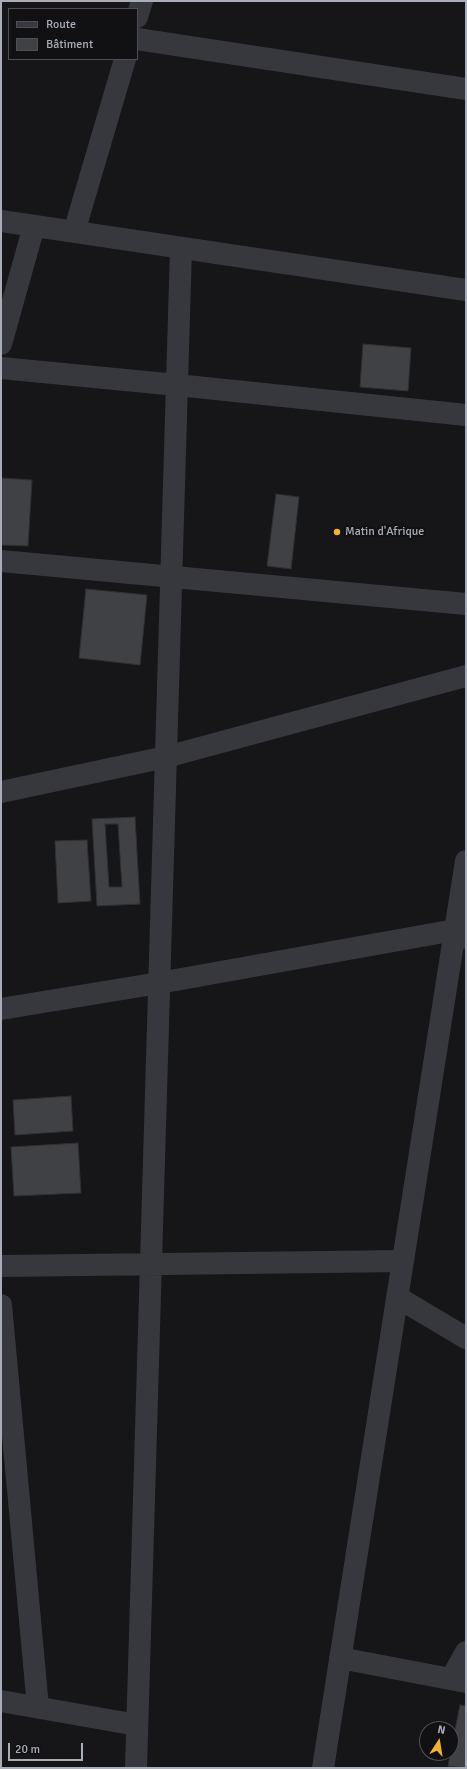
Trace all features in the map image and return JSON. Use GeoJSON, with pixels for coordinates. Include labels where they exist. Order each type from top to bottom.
{"type":"FeatureCollection","features":[{"type":"Feature","properties":{"kind":"street"},"geometry":{"type":"LineString","coordinates":[[138,14],[142,1]]}},
{"type":"Feature","properties":{"kind":"street"},"geometry":{"type":"LineString","coordinates":[[138,38],[466,89]]}},
{"type":"Feature","properties":{"kind":"street"},"geometry":{"type":"LineString","coordinates":[[74,232],[125,60]]}},
{"type":"Feature","properties":{"kind":"street"},"geometry":{"type":"LineString","coordinates":[[1,221],[466,290]]}},
{"type":"Feature","properties":{"kind":"street"},"geometry":{"type":"LineString","coordinates":[[1,344],[34,226]]}},
{"type":"Feature","properties":{"kind":"street"},"geometry":{"type":"LineString","coordinates":[[136,1768],[181,248]]}},
{"type":"Feature","properties":{"kind":"street"},"geometry":{"type":"LineString","coordinates":[[1,368],[466,415]]}},
{"type":"Feature","properties":{"kind":"street"},"geometry":{"type":"LineString","coordinates":[[1,561],[466,604]]}},
{"type":"Feature","properties":{"kind":"street"},"geometry":{"type":"LineString","coordinates":[[1,792],[166,757],[466,676]]}},
{"type":"Feature","properties":{"kind":"street"},"geometry":{"type":"LineString","coordinates":[[323,1768],[397,1296],[461,934],[466,861]]}},
{"type":"Feature","properties":{"kind":"street"},"geometry":{"type":"LineString","coordinates":[[1,1009],[461,934]]}},
{"type":"Feature","properties":{"kind":"street"},"geometry":{"type":"LineString","coordinates":[[1,1266],[403,1260]]}},
{"type":"Feature","properties":{"kind":"street"},"geometry":{"type":"LineString","coordinates":[[397,1296],[466,1338]]}},
{"type":"Feature","properties":{"kind":"street"},"geometry":{"type":"LineString","coordinates":[[1,1305],[38,1707]]}},
{"type":"Feature","properties":{"kind":"street"},"geometry":{"type":"LineString","coordinates":[[340,1658],[458,1681],[466,1652]]}},
{"type":"Feature","properties":{"kind":"street"},"geometry":{"type":"LineString","coordinates":[[1,1701],[137,1725]]}},
{"type":"Feature","properties":{"kind":"building"},"geometry":{"type":"Polygon","coordinates":[[[363,344],[411,348],[408,391],[360,387],[363,344]]]}},
{"type":"Feature","properties":{"kind":"building"},"geometry":{"type":"Polygon","coordinates":[[[1,478],[32,480],[28,546],[1,545],[1,478]]]}},
{"type":"Feature","properties":{"kind":"building"},"geometry":{"type":"Polygon","coordinates":[[[276,494],[299,497],[291,569],[267,566],[276,494]]]}},
{"type":"Feature","properties":{"kind":"building"},"geometry":{"type":"Polygon","coordinates":[[[86,589],[147,595],[140,665],[79,658],[86,589]]]}},
{"type":"Feature","properties":{"kind":"building"},"geometry":{"type":"Polygon","coordinates":[[[135,817],[140,904],[97,906],[92,819],[135,817]],[[105,824],[109,887],[122,887],[118,824],[105,824]]]}},
{"type":"Feature","properties":{"kind":"building"},"geometry":{"type":"Polygon","coordinates":[[[87,840],[91,901],[58,903],[55,841],[87,840]]]}},
{"type":"Feature","properties":{"kind":"building"},"geometry":{"type":"Polygon","coordinates":[[[71,1096],[73,1131],[15,1135],[13,1100],[71,1096]]]}},
{"type":"Feature","properties":{"kind":"building"},"geometry":{"type":"Polygon","coordinates":[[[78,1143],[81,1193],[14,1196],[11,1147],[78,1143]]]}},
{"type":"Feature","properties":{"kind":"building"},"geometry":{"type":"Polygon","coordinates":[[[460,1705],[466,1706],[466,1768],[448,1766],[449,1761],[459,1761],[459,1721],[457,1721],[460,1705]]]}},
{"type":"Feature","properties":{"kind":"place","name":"Matin d'Afrique"},"geometry":{"type":"Point","coordinates":[337,532]}}]}
